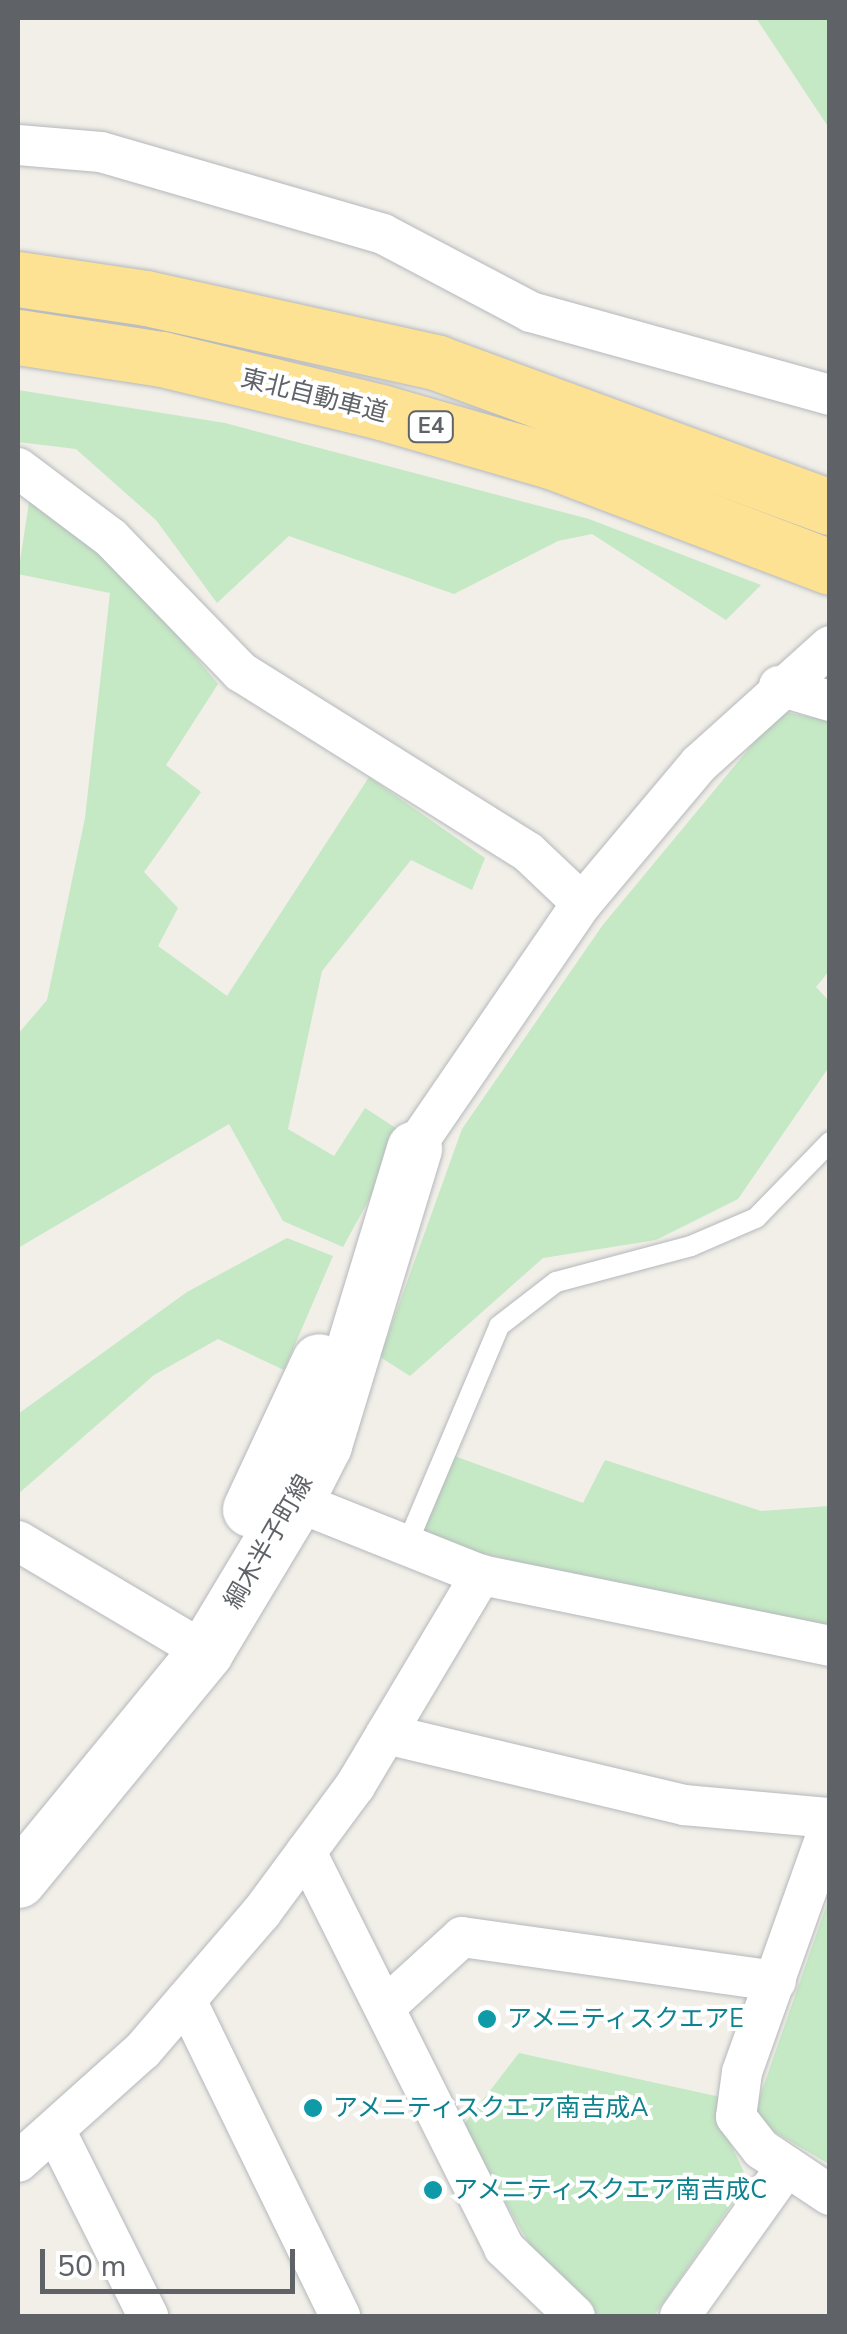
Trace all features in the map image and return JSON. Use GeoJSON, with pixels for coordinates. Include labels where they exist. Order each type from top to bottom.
{"type":"FeatureCollection","features":[{"type":"Feature","properties":{"kind":"highway"},"geometry":{"type":"LineString","coordinates":[[18,279],[146,298],[438,363],[830,507]]}},
{"type":"Feature","properties":{"kind":"highway","name":"東北自動車道"},"geometry":{"type":"LineString","coordinates":[[18,336],[162,359],[381,412],[551,461],[830,567]]}},
{"type":"Feature","properties":{"kind":"street"},"geometry":{"type":"LineString","coordinates":[[18,146],[100,152],[382,234],[531,312],[830,395]]}},
{"type":"Feature","properties":{"kind":"street"},"geometry":{"type":"LineString","coordinates":[[18,468],[111,538],[241,672],[528,852],[582,903]]}},
{"type":"Feature","properties":{"kind":"street"},"geometry":{"type":"LineString","coordinates":[[18,1880],[192,1643],[278,1495],[414,1148],[582,903],[804,666],[830,701]]}},
{"type":"Feature","properties":{"kind":"street"},"geometry":{"type":"LineString","coordinates":[[278,1495],[405,1549],[481,1575],[830,1646]]}},
{"type":"Feature","properties":{"kind":"street"},"geometry":{"type":"LineString","coordinates":[[18,1541],[192,1643]]}},
{"type":"Feature","properties":{"kind":"street"},"geometry":{"type":"LineString","coordinates":[[18,2162],[56,2132],[186,2000],[306,1852],[386,1734],[481,1575]]}},
{"type":"Feature","properties":{"kind":"street"},"geometry":{"type":"LineString","coordinates":[[18,1831],[192,1643]]}},
{"type":"Feature","properties":{"kind":"street"},"geometry":{"type":"LineString","coordinates":[[386,1734],[684,1805],[830,1821],[776,1981],[736,2117],[787,2166],[830,2195]]}},
{"type":"Feature","properties":{"kind":"street"},"geometry":{"type":"LineString","coordinates":[[306,1852],[504,2248],[576,2316]]}},
{"type":"Feature","properties":{"kind":"street"},"geometry":{"type":"LineString","coordinates":[[385,2007],[462,1937],[776,1981]]}},
{"type":"Feature","properties":{"kind":"street"},"geometry":{"type":"LineString","coordinates":[[186,2000],[340,2316]]}},
{"type":"Feature","properties":{"kind":"street"},"geometry":{"type":"LineString","coordinates":[[56,2132],[148,2316]]}},
{"type":"Feature","properties":{"kind":"street"},"geometry":{"type":"LineString","coordinates":[[680,2316],[787,2166]]}},
{"type":"Feature","properties":{"kind":"lane"},"geometry":{"type":"LineString","coordinates":[[405,1549],[499,1326],[556,1282],[691,1246],[756,1218],[830,1142]]}},
{"type":"Feature","properties":{"kind":"green space"},"geometry":{"type":"Polygon","coordinates":[[[756,18],[829,18],[829,128],[756,18]]]}},
{"type":"Feature","properties":{"kind":"green space"},"geometry":{"type":"Polygon","coordinates":[[[18,390],[225,423],[589,519],[761,585],[726,620],[592,534],[558,541],[454,594],[289,536],[217,603],[156,520],[76,449],[18,442],[18,390]]]}},
{"type":"Feature","properties":{"kind":"green space"},"geometry":{"type":"Polygon","coordinates":[[[30,496],[114,558],[218,684],[166,765],[201,792],[144,872],[178,908],[158,946],[227,996],[369,777],[485,858],[472,890],[411,860],[322,971],[288,1129],[334,1156],[365,1108],[405,1134],[343,1247],[283,1221],[229,1124],[18,1248],[18,1034],[47,1000],[85,818],[110,593],[18,574],[30,496]]]}},
{"type":"Feature","properties":{"kind":"green space"},"geometry":{"type":"Polygon","coordinates":[[[780,711],[829,721],[829,971],[816,987],[829,1001],[829,1067],[738,1199],[656,1240],[543,1258],[410,1376],[380,1357],[462,1129],[602,926],[780,711]]]}},
{"type":"Feature","properties":{"kind":"green space"},"geometry":{"type":"Polygon","coordinates":[[[287,1238],[333,1256],[284,1370],[218,1339],[154,1375],[18,1494],[18,1414],[187,1292],[287,1238]]]}},
{"type":"Feature","properties":{"kind":"green space"},"geometry":{"type":"Polygon","coordinates":[[[449,1454],[583,1503],[605,1460],[761,1511],[829,1506],[829,1631],[421,1540],[449,1454]]]}},
{"type":"Feature","properties":{"kind":"green space"},"geometry":{"type":"Polygon","coordinates":[[[829,1898],[829,2164],[752,2119],[829,1898]]]}},
{"type":"Feature","properties":{"kind":"green space"},"geometry":{"type":"Polygon","coordinates":[[[519,2053],[725,2098],[727,2136],[748,2181],[654,2316],[593,2315],[539,2261],[462,2127],[519,2053]]]}},
{"type":"Feature","properties":{"kind":"place","name":"アメニティスクエアE"},"geometry":{"type":"Point","coordinates":[487,2019]}},
{"type":"Feature","properties":{"kind":"place","name":"アメニティスクエア南吉成A"},"geometry":{"type":"Point","coordinates":[313,2108]}},
{"type":"Feature","properties":{"kind":"place","name":"アメニティスクエア南吉成C"},"geometry":{"type":"Point","coordinates":[433,2190]}}]}
